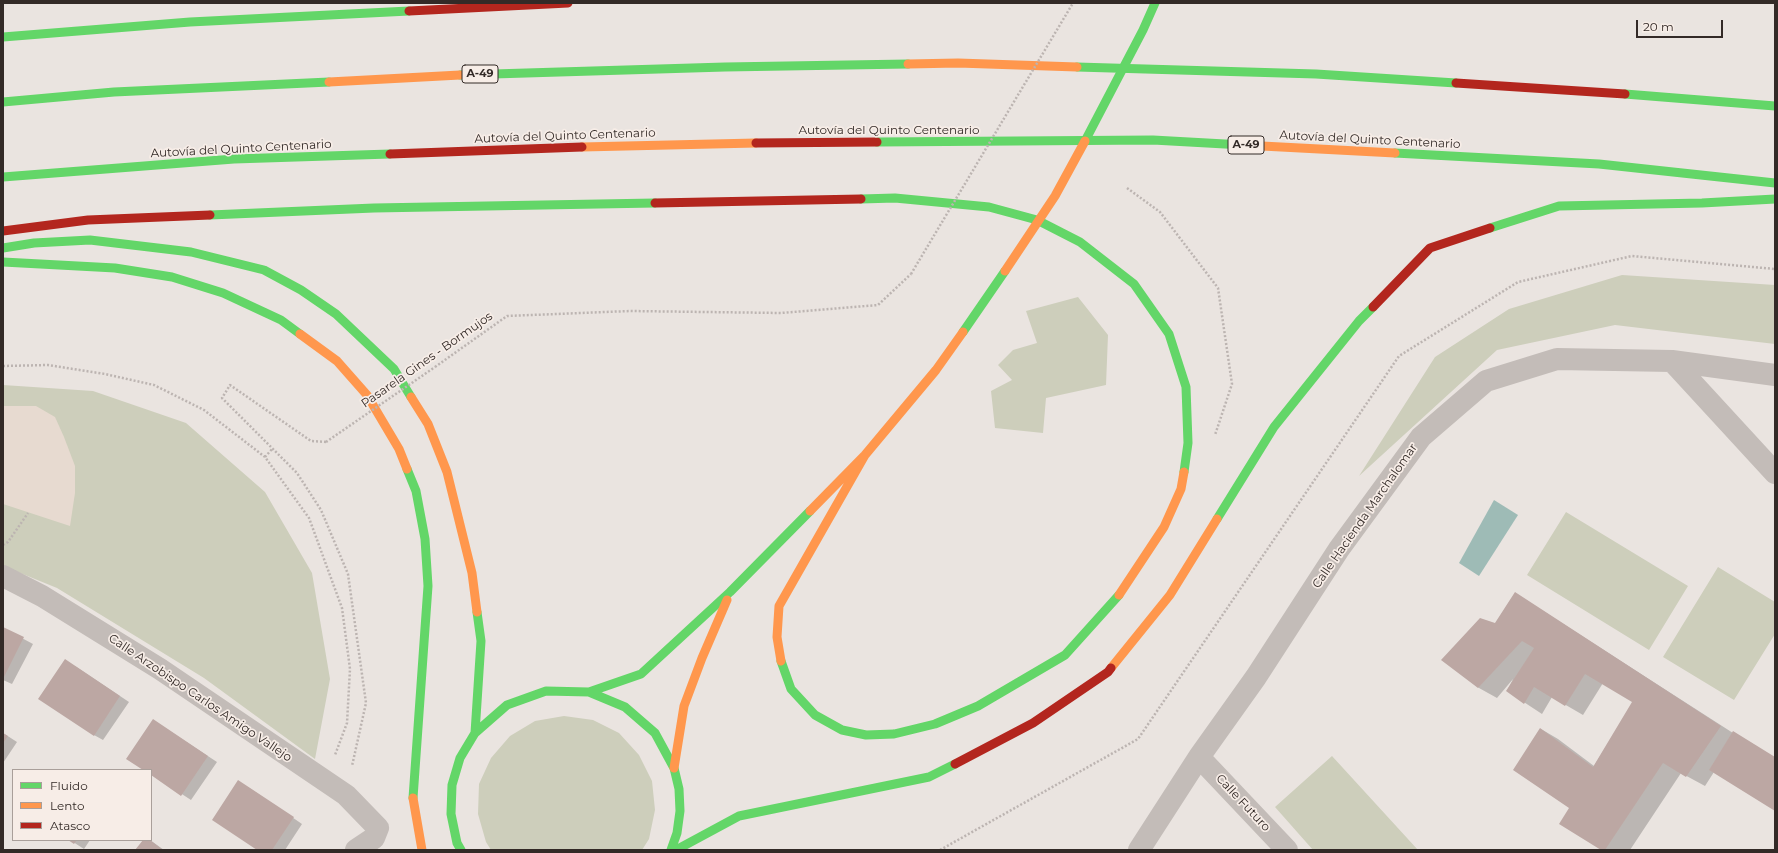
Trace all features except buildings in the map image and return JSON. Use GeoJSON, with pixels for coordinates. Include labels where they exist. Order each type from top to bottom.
{"type":"FeatureCollection","features":[{"type":"Feature","properties":{"kind":"main road"},"geometry":{"type":"LineString","coordinates":[[3,37],[190,22],[568,3]]}},
{"type":"Feature","properties":{"kind":"main road"},"geometry":{"type":"LineString","coordinates":[[461,850],[451,814],[452,785],[460,758],[475,733],[507,705],[546,691],[588,692],[641,674],[730,592],[865,455],[936,370],[1055,196],[1099,116],[1143,30],[1155,3]]}},
{"type":"Feature","properties":{"kind":"main road","name":"A-49"},"geometry":{"type":"LineString","coordinates":[[3,102],[114,92],[486,74],[725,67],[958,63],[1316,74],[1664,97],[1775,106]]}},
{"type":"Feature","properties":{"kind":"main road","name":"Autovía del Quinto Centenario"},"geometry":{"type":"LineString","coordinates":[[3,177],[242,159],[716,143],[1153,140],[1599,164],[1775,183]]}},
{"type":"Feature","properties":{"kind":"main road"},"geometry":{"type":"LineString","coordinates":[[3,231],[88,220],[374,208],[895,198],[989,207],[1037,220],[1080,242],[1134,284],[1169,334],[1186,387],[1188,443],[1181,489],[1164,527],[1118,595],[1065,655],[978,706],[935,724],[894,734],[866,735],[842,730],[815,715],[791,689],[780,658],[777,637],[779,606],[865,455]]}},
{"type":"Feature","properties":{"kind":"main road"},"geometry":{"type":"LineString","coordinates":[[676,850],[739,816],[929,777],[1033,723],[1108,672],[1170,595],[1274,427],[1359,321],[1430,248],[1558,206],[1702,203],[1775,199]]}},
{"type":"Feature","properties":{"kind":"main road"},"geometry":{"type":"LineString","coordinates":[[3,248],[34,243],[90,240],[191,252],[264,270],[300,290],[336,314],[394,369],[428,424],[447,472],[472,573],[481,641],[475,733]]}},
{"type":"Feature","properties":{"kind":"main road"},"geometry":{"type":"LineString","coordinates":[[3,262],[115,268],[172,277],[223,293],[281,320],[337,361],[368,394],[400,449],[416,491],[425,539],[428,586],[412,800],[422,850]]}},
{"type":"Feature","properties":{"kind":"main road"},"geometry":{"type":"LineString","coordinates":[[674,768],[684,706],[702,658],[730,592]]}},
{"type":"Feature","properties":{"kind":"main road"},"geometry":{"type":"LineString","coordinates":[[588,692],[625,707],[655,733],[674,768],[679,789],[680,811],[677,833],[671,850]]}},
{"type":"Feature","properties":{"kind":"street","name":"Calle Hacienda Marchalomar"},"geometry":{"type":"LineString","coordinates":[[1139,850],[1199,756],[1256,677],[1339,549],[1421,437],[1486,381],[1557,359],[1672,362],[1775,375]]}},
{"type":"Feature","properties":{"kind":"street"},"geometry":{"type":"LineString","coordinates":[[1672,362],[1775,473]]}},
{"type":"Feature","properties":{"kind":"street","name":"Calle Arzobispo Carlos Amigo Vallejo"},"geometry":{"type":"LineString","coordinates":[[3,576],[42,596],[160,669],[320,779],[346,795],[378,828],[374,838],[356,850]]}},
{"type":"Feature","properties":{"kind":"street","name":"Calle Futuro"},"geometry":{"type":"LineString","coordinates":[[1199,756],[1287,850]]}},
{"type":"Feature","properties":{"kind":"path","name":"Pasarela Gines - Bormujos"},"geometry":{"type":"LineString","coordinates":[[346,795],[347,780],[349,777],[366,703],[348,574],[321,510],[297,473],[222,398],[230,385],[311,441],[326,442],[507,316],[630,311],[781,313],[878,305],[912,274],[1073,3]]}},
{"type":"Feature","properties":{"kind":"path"},"geometry":{"type":"LineString","coordinates":[[940,850],[1138,739],[1398,356],[1518,282],[1632,256],[1775,269]]}},
{"type":"Feature","properties":{"kind":"path"},"geometry":{"type":"LineString","coordinates":[[3,366],[48,366],[105,374],[154,385],[204,410],[265,457],[309,518],[342,608],[350,669],[347,723],[336,752],[320,779]]}},
{"type":"Feature","properties":{"kind":"path"},"geometry":{"type":"LineString","coordinates":[[265,457],[273,448]]}},
{"type":"Feature","properties":{"kind":"path"},"geometry":{"type":"LineString","coordinates":[[3,545],[8,542],[28,512]]}},
{"type":"Feature","properties":{"kind":"green space"},"geometry":{"type":"Polygon","coordinates":[[[1622,275],[1775,285],[1775,344],[1615,325],[1497,350],[1359,476],[1435,357],[1509,309],[1622,275]]]}},
{"type":"Feature","properties":{"kind":"green space"},"geometry":{"type":"Polygon","coordinates":[[[1078,297],[1108,335],[1106,385],[1046,398],[1043,433],[995,428],[991,391],[1012,380],[998,365],[1013,350],[1037,343],[1026,311],[1078,297]]]}},
{"type":"Feature","properties":{"kind":"green space"},"geometry":{"type":"Polygon","coordinates":[[[3,385],[93,391],[186,423],[265,492],[312,573],[330,679],[315,759],[204,678],[57,588],[3,566],[3,385]]]}},
{"type":"Feature","properties":{"kind":"green space"},"geometry":{"type":"Polygon","coordinates":[[[1566,512],[1688,586],[1649,650],[1527,575],[1566,512]]]}},
{"type":"Feature","properties":{"kind":"green space"},"geometry":{"type":"Polygon","coordinates":[[[1718,567],[1775,602],[1775,634],[1734,700],[1663,657],[1718,567]]]}},
{"type":"Feature","properties":{"kind":"green space"},"geometry":{"type":"Polygon","coordinates":[[[564,716],[593,720],[619,733],[639,755],[652,781],[655,810],[649,839],[642,850],[491,850],[486,842],[478,814],[479,784],[491,758],[510,736],[535,721],[564,716]]]}},
{"type":"Feature","properties":{"kind":"green space"},"geometry":{"type":"Polygon","coordinates":[[[1332,756],[1418,850],[1313,850],[1275,807],[1332,756]]]}},
{"type":"Feature","properties":{"kind":"shaded area"},"geometry":{"type":"Polygon","coordinates":[[[3,406],[36,406],[55,417],[75,466],[75,493],[70,526],[3,504],[3,406]]]}},
{"type":"Feature","properties":{"kind":"water"},"geometry":{"type":"Polygon","coordinates":[[[1494,500],[1518,515],[1479,576],[1459,563],[1494,500]]]}},
{"type":"Feature","properties":{"kind":"traffic: fast"},"geometry":{"type":"LineString","coordinates":[[1085,141],[1143,30],[1155,3]]}},
{"type":"Feature","properties":{"kind":"traffic: fast"},"geometry":{"type":"LineString","coordinates":[[3,37],[190,22],[409,11]]}},
{"type":"Feature","properties":{"kind":"traffic: fast"},"geometry":{"type":"LineString","coordinates":[[460,75],[725,67],[908,64]]}},
{"type":"Feature","properties":{"kind":"traffic: fast"},"geometry":{"type":"LineString","coordinates":[[1077,67],[1316,74],[1456,83]]}},
{"type":"Feature","properties":{"kind":"traffic: fast"},"geometry":{"type":"LineString","coordinates":[[3,102],[114,92],[329,82]]}},
{"type":"Feature","properties":{"kind":"traffic: fast"},"geometry":{"type":"LineString","coordinates":[[1625,94],[1775,106]]}},
{"type":"Feature","properties":{"kind":"traffic: fast"},"geometry":{"type":"LineString","coordinates":[[877,142],[1153,140],[1243,145]]}},
{"type":"Feature","properties":{"kind":"traffic: fast"},"geometry":{"type":"LineString","coordinates":[[1395,153],[1599,164],[1775,183]]}},
{"type":"Feature","properties":{"kind":"traffic: fast"},"geometry":{"type":"LineString","coordinates":[[3,177],[234,159],[390,154]]}},
{"type":"Feature","properties":{"kind":"traffic: fast"},"geometry":{"type":"LineString","coordinates":[[861,199],[895,198],[989,207],[1037,220],[1080,242],[1134,284],[1169,334],[1186,387],[1188,443],[1184,472]]}},
{"type":"Feature","properties":{"kind":"traffic: fast"},"geometry":{"type":"LineString","coordinates":[[1490,228],[1559,206],[1702,203],[1775,199]]}},
{"type":"Feature","properties":{"kind":"traffic: fast"},"geometry":{"type":"LineString","coordinates":[[210,215],[374,208],[655,203]]}},
{"type":"Feature","properties":{"kind":"traffic: fast"},"geometry":{"type":"LineString","coordinates":[[3,248],[34,243],[90,240],[191,252],[264,270],[301,290],[336,314],[394,369],[411,397]]}},
{"type":"Feature","properties":{"kind":"traffic: fast"},"geometry":{"type":"LineString","coordinates":[[3,262],[115,268],[172,277],[223,293],[281,320],[300,334]]}},
{"type":"Feature","properties":{"kind":"traffic: fast"},"geometry":{"type":"LineString","coordinates":[[963,332],[1005,271]]}},
{"type":"Feature","properties":{"kind":"traffic: fast"},"geometry":{"type":"LineString","coordinates":[[1217,519],[1274,427],[1359,321],[1373,307]]}},
{"type":"Feature","properties":{"kind":"traffic: fast"},"geometry":{"type":"LineString","coordinates":[[407,469],[416,491],[425,539],[428,586],[413,798]]}},
{"type":"Feature","properties":{"kind":"traffic: fast"},"geometry":{"type":"LineString","coordinates":[[589,692],[641,674],[730,592],[810,511]]}},
{"type":"Feature","properties":{"kind":"traffic: fast"},"geometry":{"type":"LineString","coordinates":[[781,661],[791,689],[815,715],[842,730],[866,735],[894,734],[935,724],[978,706],[1065,655],[1119,595]]}},
{"type":"Feature","properties":{"kind":"traffic: fast"},"geometry":{"type":"LineString","coordinates":[[475,733],[481,641],[477,612]]}},
{"type":"Feature","properties":{"kind":"traffic: fast"},"geometry":{"type":"LineString","coordinates":[[461,850],[457,843],[451,814],[452,785],[460,758],[475,733],[507,705],[546,691],[589,692],[625,707],[655,733],[674,768],[679,789],[680,811],[677,833],[671,850]]}},
{"type":"Feature","properties":{"kind":"traffic: fast"},"geometry":{"type":"LineString","coordinates":[[676,850],[739,816],[929,777],[955,764]]}},
{"type":"Feature","properties":{"kind":"traffic: slow"},"geometry":{"type":"LineString","coordinates":[[908,64],[958,63],[1077,67]]}},
{"type":"Feature","properties":{"kind":"traffic: slow"},"geometry":{"type":"LineString","coordinates":[[329,82],[460,75]]}},
{"type":"Feature","properties":{"kind":"traffic: slow"},"geometry":{"type":"LineString","coordinates":[[1005,271],[1055,196],[1085,141]]}},
{"type":"Feature","properties":{"kind":"traffic: slow"},"geometry":{"type":"LineString","coordinates":[[582,147],[756,143]]}},
{"type":"Feature","properties":{"kind":"traffic: slow"},"geometry":{"type":"LineString","coordinates":[[1243,145],[1395,153]]}},
{"type":"Feature","properties":{"kind":"traffic: slow"},"geometry":{"type":"LineString","coordinates":[[810,511],[865,455],[936,370],[963,332]]}},
{"type":"Feature","properties":{"kind":"traffic: slow"},"geometry":{"type":"LineString","coordinates":[[300,334],[337,361],[367,395],[399,449],[407,469]]}},
{"type":"Feature","properties":{"kind":"traffic: slow"},"geometry":{"type":"LineString","coordinates":[[411,397],[428,424],[447,472],[472,573],[477,612]]}},
{"type":"Feature","properties":{"kind":"traffic: slow"},"geometry":{"type":"LineString","coordinates":[[781,661],[777,637],[779,606],[865,455]]}},
{"type":"Feature","properties":{"kind":"traffic: slow"},"geometry":{"type":"LineString","coordinates":[[1119,595],[1164,527],[1181,489],[1184,472]]}},
{"type":"Feature","properties":{"kind":"traffic: slow"},"geometry":{"type":"LineString","coordinates":[[1111,668],[1170,595],[1217,519]]}},
{"type":"Feature","properties":{"kind":"traffic: slow"},"geometry":{"type":"LineString","coordinates":[[674,768],[684,706],[702,658],[727,600]]}},
{"type":"Feature","properties":{"kind":"traffic: slow"},"geometry":{"type":"LineString","coordinates":[[413,798],[422,850]]}},
{"type":"Feature","properties":{"kind":"traffic: jam"},"geometry":{"type":"LineString","coordinates":[[409,11],[568,3]]}},
{"type":"Feature","properties":{"kind":"traffic: jam"},"geometry":{"type":"LineString","coordinates":[[1456,83],[1625,94]]}},
{"type":"Feature","properties":{"kind":"traffic: jam"},"geometry":{"type":"LineString","coordinates":[[756,143],[877,142]]}},
{"type":"Feature","properties":{"kind":"traffic: jam"},"geometry":{"type":"LineString","coordinates":[[390,154],[582,147]]}},
{"type":"Feature","properties":{"kind":"traffic: jam"},"geometry":{"type":"LineString","coordinates":[[655,203],[861,199]]}},
{"type":"Feature","properties":{"kind":"traffic: jam"},"geometry":{"type":"LineString","coordinates":[[3,231],[88,220],[210,215]]}},
{"type":"Feature","properties":{"kind":"traffic: jam"},"geometry":{"type":"LineString","coordinates":[[1373,307],[1430,248],[1490,228]]}},
{"type":"Feature","properties":{"kind":"traffic: jam"},"geometry":{"type":"LineString","coordinates":[[955,764],[1033,723],[1108,672],[1111,668]]}}]}
